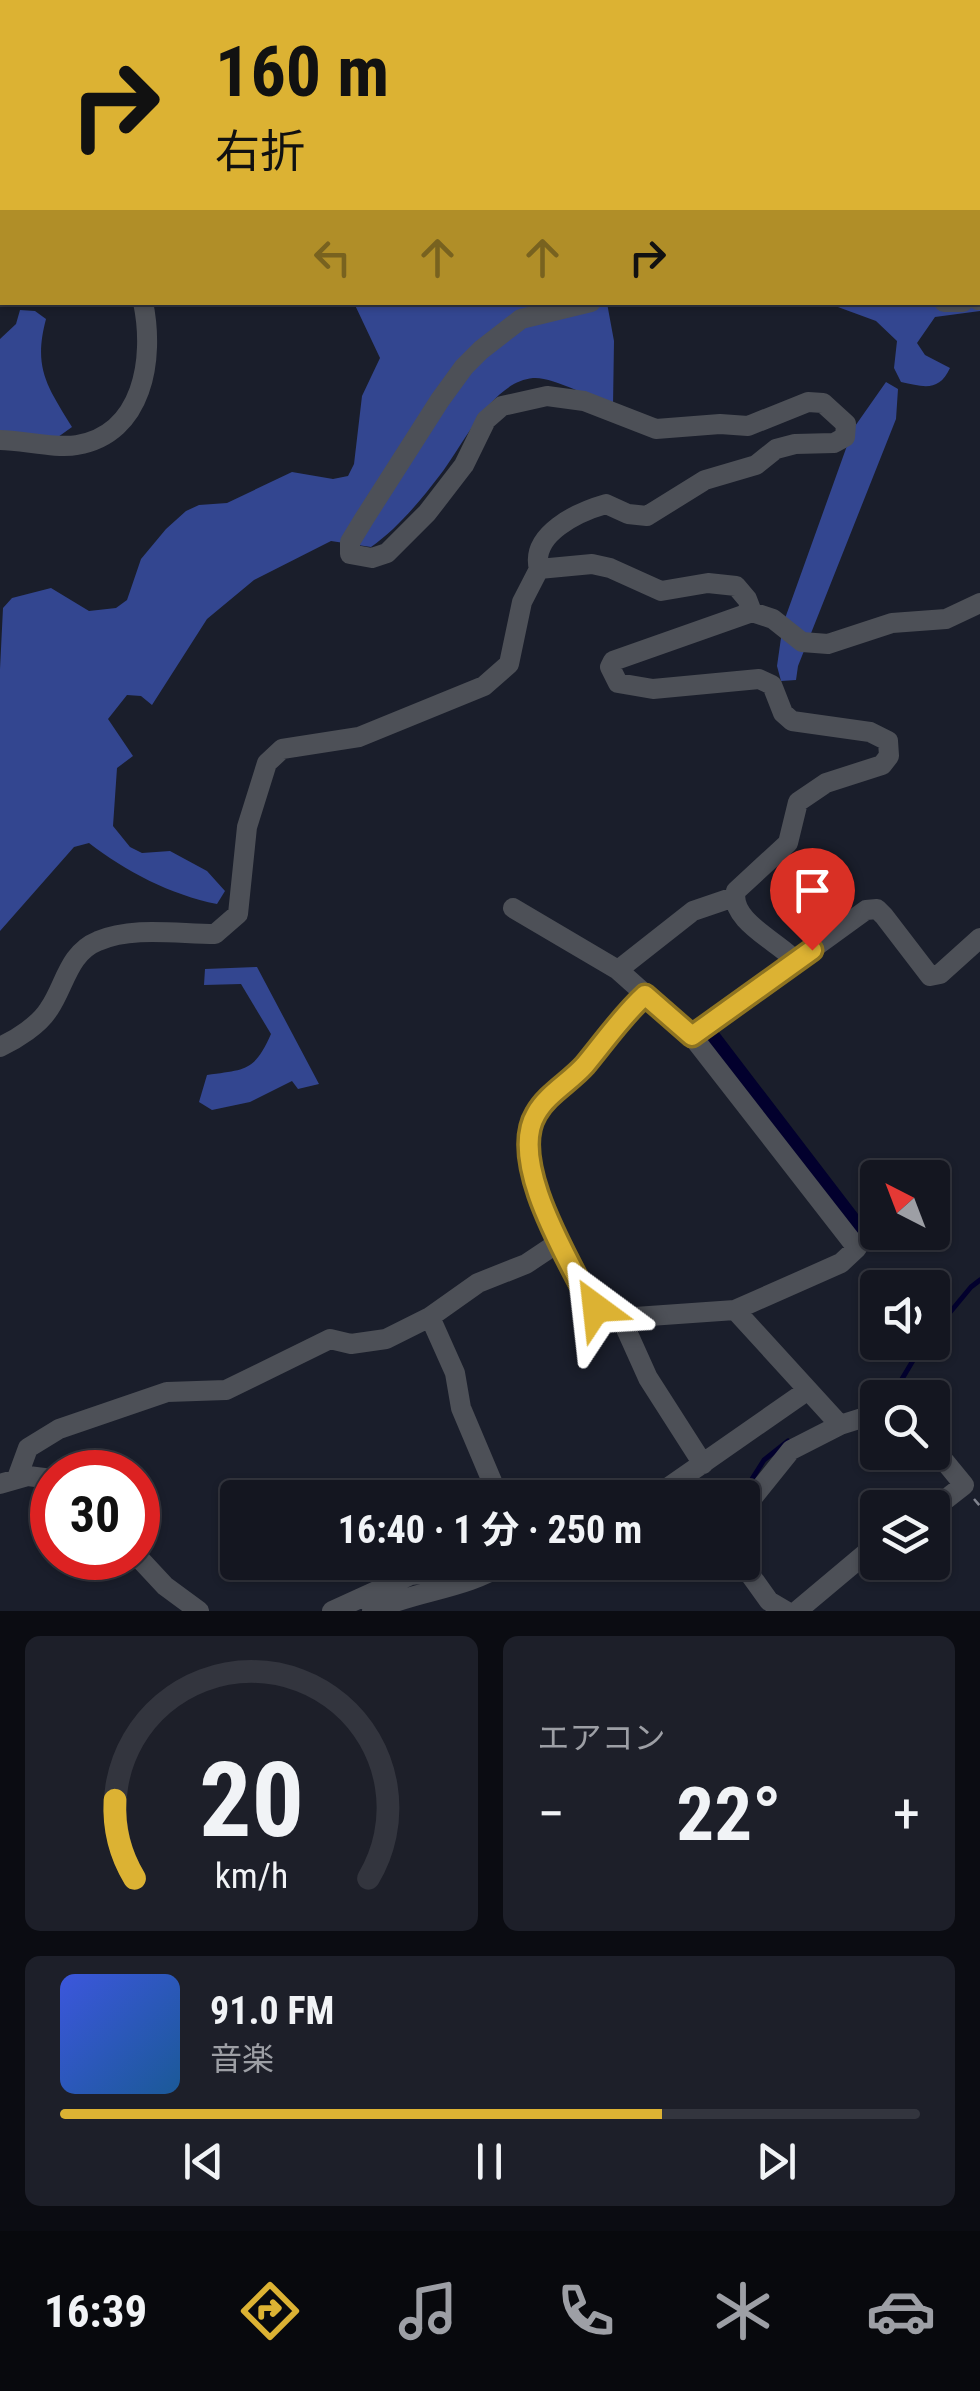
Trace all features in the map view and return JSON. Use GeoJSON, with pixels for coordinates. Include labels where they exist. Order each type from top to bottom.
{"type":"FeatureCollection","features":[{"type":"Feature","properties":{"kind":"street"},"geometry":{"type":"LineString","coordinates":[[0,440],[74,446],[111,435],[130,410],[148,361],[143,305]]}},
{"type":"Feature","properties":{"kind":"street"},"geometry":{"type":"LineString","coordinates":[[0,1048],[48,1012],[72,963],[97,941],[122,934],[214,934],[238,914],[247,827],[267,762],[282,749],[359,737],[484,686],[509,664],[522,602],[539,570],[539,546],[584,510],[606,504],[628,514],[647,516],[704,480],[756,465],[776,448],[834,443],[846,437],[846,424],[823,403],[808,402],[748,426],[656,429],[584,401],[547,396],[526,400],[502,406],[486,420],[464,465],[427,514],[388,553],[372,558],[350,554],[350,542],[364,518],[464,366],[520,319],[579,305]]}},
{"type":"Feature","properties":{"kind":"street"},"geometry":{"type":"LineString","coordinates":[[539,570],[592,564],[662,591],[708,583],[736,586],[752,612]]}},
{"type":"Feature","properties":{"kind":"street"},"geometry":{"type":"LineString","coordinates":[[618,970],[693,911],[734,897],[788,843],[798,802],[826,784],[882,765],[889,756],[888,741],[870,732],[792,721],[783,713],[772,685],[759,679],[653,690],[618,683],[610,667],[613,661],[752,612],[773,619],[802,642],[828,644],[892,623],[946,618],[980,603]]}},
{"type":"Feature","properties":{"kind":"street"},"geometry":{"type":"LineString","coordinates":[[734,897],[737,911],[788,954],[788,968]]}},
{"type":"Feature","properties":{"kind":"street"},"geometry":{"type":"LineString","coordinates":[[513,908],[618,970],[692,1036],[857,1248],[841,1264],[734,1310],[621,1318],[592,1306],[533,1180],[528,1142],[537,1112],[645,995]]}},
{"type":"Feature","properties":{"kind":"street"},"geometry":{"type":"LineString","coordinates":[[692,1036],[871,909],[884,916],[930,976],[940,974],[980,938]]}},
{"type":"Feature","properties":{"kind":"street"},"geometry":{"type":"LineString","coordinates":[[8,1481],[35,1442],[75,1423],[167,1392],[226,1390],[330,1339],[351,1344],[386,1340],[430,1317],[478,1283],[526,1264],[559,1242]]}},
{"type":"Feature","properties":{"kind":"street"},"geometry":{"type":"LineString","coordinates":[[734,1310],[840,1425]]}},
{"type":"Feature","properties":{"kind":"street"},"geometry":{"type":"LineString","coordinates":[[430,1317],[455,1373],[460,1408],[491,1480]]}},
{"type":"Feature","properties":{"kind":"street"},"geometry":{"type":"LineString","coordinates":[[621,1318],[648,1378],[703,1464]]}},
{"type":"Feature","properties":{"kind":"street"},"geometry":{"type":"LineString","coordinates":[[679,1480],[808,1390]]}},
{"type":"Feature","properties":{"kind":"street"},"geometry":{"type":"LineString","coordinates":[[760,1489],[791,1450],[860,1418]]}},
{"type":"Feature","properties":{"kind":"street"},"geometry":{"type":"LineString","coordinates":[[950,1468],[964,1486],[950,1496]]}},
{"type":"Feature","properties":{"kind":"street"},"geometry":{"type":"LineString","coordinates":[[797,1611],[860,1558]]}},
{"type":"Feature","properties":{"kind":"street"},"geometry":{"type":"LineString","coordinates":[[159,1580],[199,1611]]}},
{"type":"Feature","properties":{"kind":"street"},"geometry":{"type":"LineString","coordinates":[[332,1611],[399,1580]]}},
{"type":"Feature","properties":{"kind":"street"},"geometry":{"type":"LineString","coordinates":[[372,1611],[414,1593],[467,1580]]}},
{"type":"Feature","properties":{"kind":"street"},"geometry":{"type":"LineString","coordinates":[[753,1580],[768,1601],[786,1611]]}},
{"type":"Feature","properties":{"kind":"shaded area"},"geometry":{"type":"Polygon","coordinates":[[[355,305],[607,305],[614,341],[613,406],[541,378],[518,382],[491,403],[425,494],[381,540],[371,547],[331,541],[254,580],[207,619],[152,705],[141,696],[127,695],[108,719],[133,756],[117,768],[113,826],[130,847],[142,853],[170,851],[207,871],[225,891],[217,904],[149,881],[89,843],[74,847],[0,931],[3,608],[12,598],[51,588],[89,611],[116,608],[127,600],[141,559],[186,511],[199,505],[227,503],[292,472],[333,479],[348,476],[354,464],[362,396],[380,358],[355,305]]]}},
{"type":"Feature","properties":{"kind":"shaded area"},"geometry":{"type":"Polygon","coordinates":[[[832,305],[980,305],[980,311],[935,317],[917,343],[925,355],[950,368],[941,381],[924,386],[901,382],[894,368],[897,341],[876,321],[832,305]]]}},
{"type":"Feature","properties":{"kind":"shaded area"},"geometry":{"type":"Polygon","coordinates":[[[20,310],[35,311],[46,319],[42,364],[72,427],[58,437],[0,433],[0,339],[16,324],[20,310]]]}},
{"type":"Feature","properties":{"kind":"shaded area"},"geometry":{"type":"Polygon","coordinates":[[[886,382],[898,389],[896,419],[798,666],[796,680],[781,681],[777,666],[783,624],[853,429],[886,382]]]}},
{"type":"Feature","properties":{"kind":"shaded area"},"geometry":{"type":"Polygon","coordinates":[[[257,967],[319,1084],[298,1089],[292,1081],[250,1102],[212,1110],[199,1102],[207,1075],[254,1062],[271,1034],[241,984],[204,985],[205,969],[257,967]]]}},
{"type":"Feature","properties":{"kind":"shaded area"},"geometry":{"type":"Polygon","coordinates":[[[718,1031],[860,1213],[860,1231],[852,1237],[702,1042],[718,1031]]]}},
{"type":"Feature","properties":{"kind":"waterway"},"geometry":{"type":"LineString","coordinates":[[950,1312],[980,1280]]}},
{"type":"Feature","properties":{"kind":"waterway"},"geometry":{"type":"LineString","coordinates":[[901,1380],[913,1360]]}},
{"type":"Feature","properties":{"kind":"waterway"},"geometry":{"type":"LineString","coordinates":[[751,1480],[764,1460],[788,1441]]}},
{"type":"Feature","properties":{"kind":"route"},"geometry":{"type":"LineString","coordinates":[[596,1308],[559,1242],[533,1180],[528,1142],[537,1112],[645,995],[692,1036],[812,950]]}}]}
